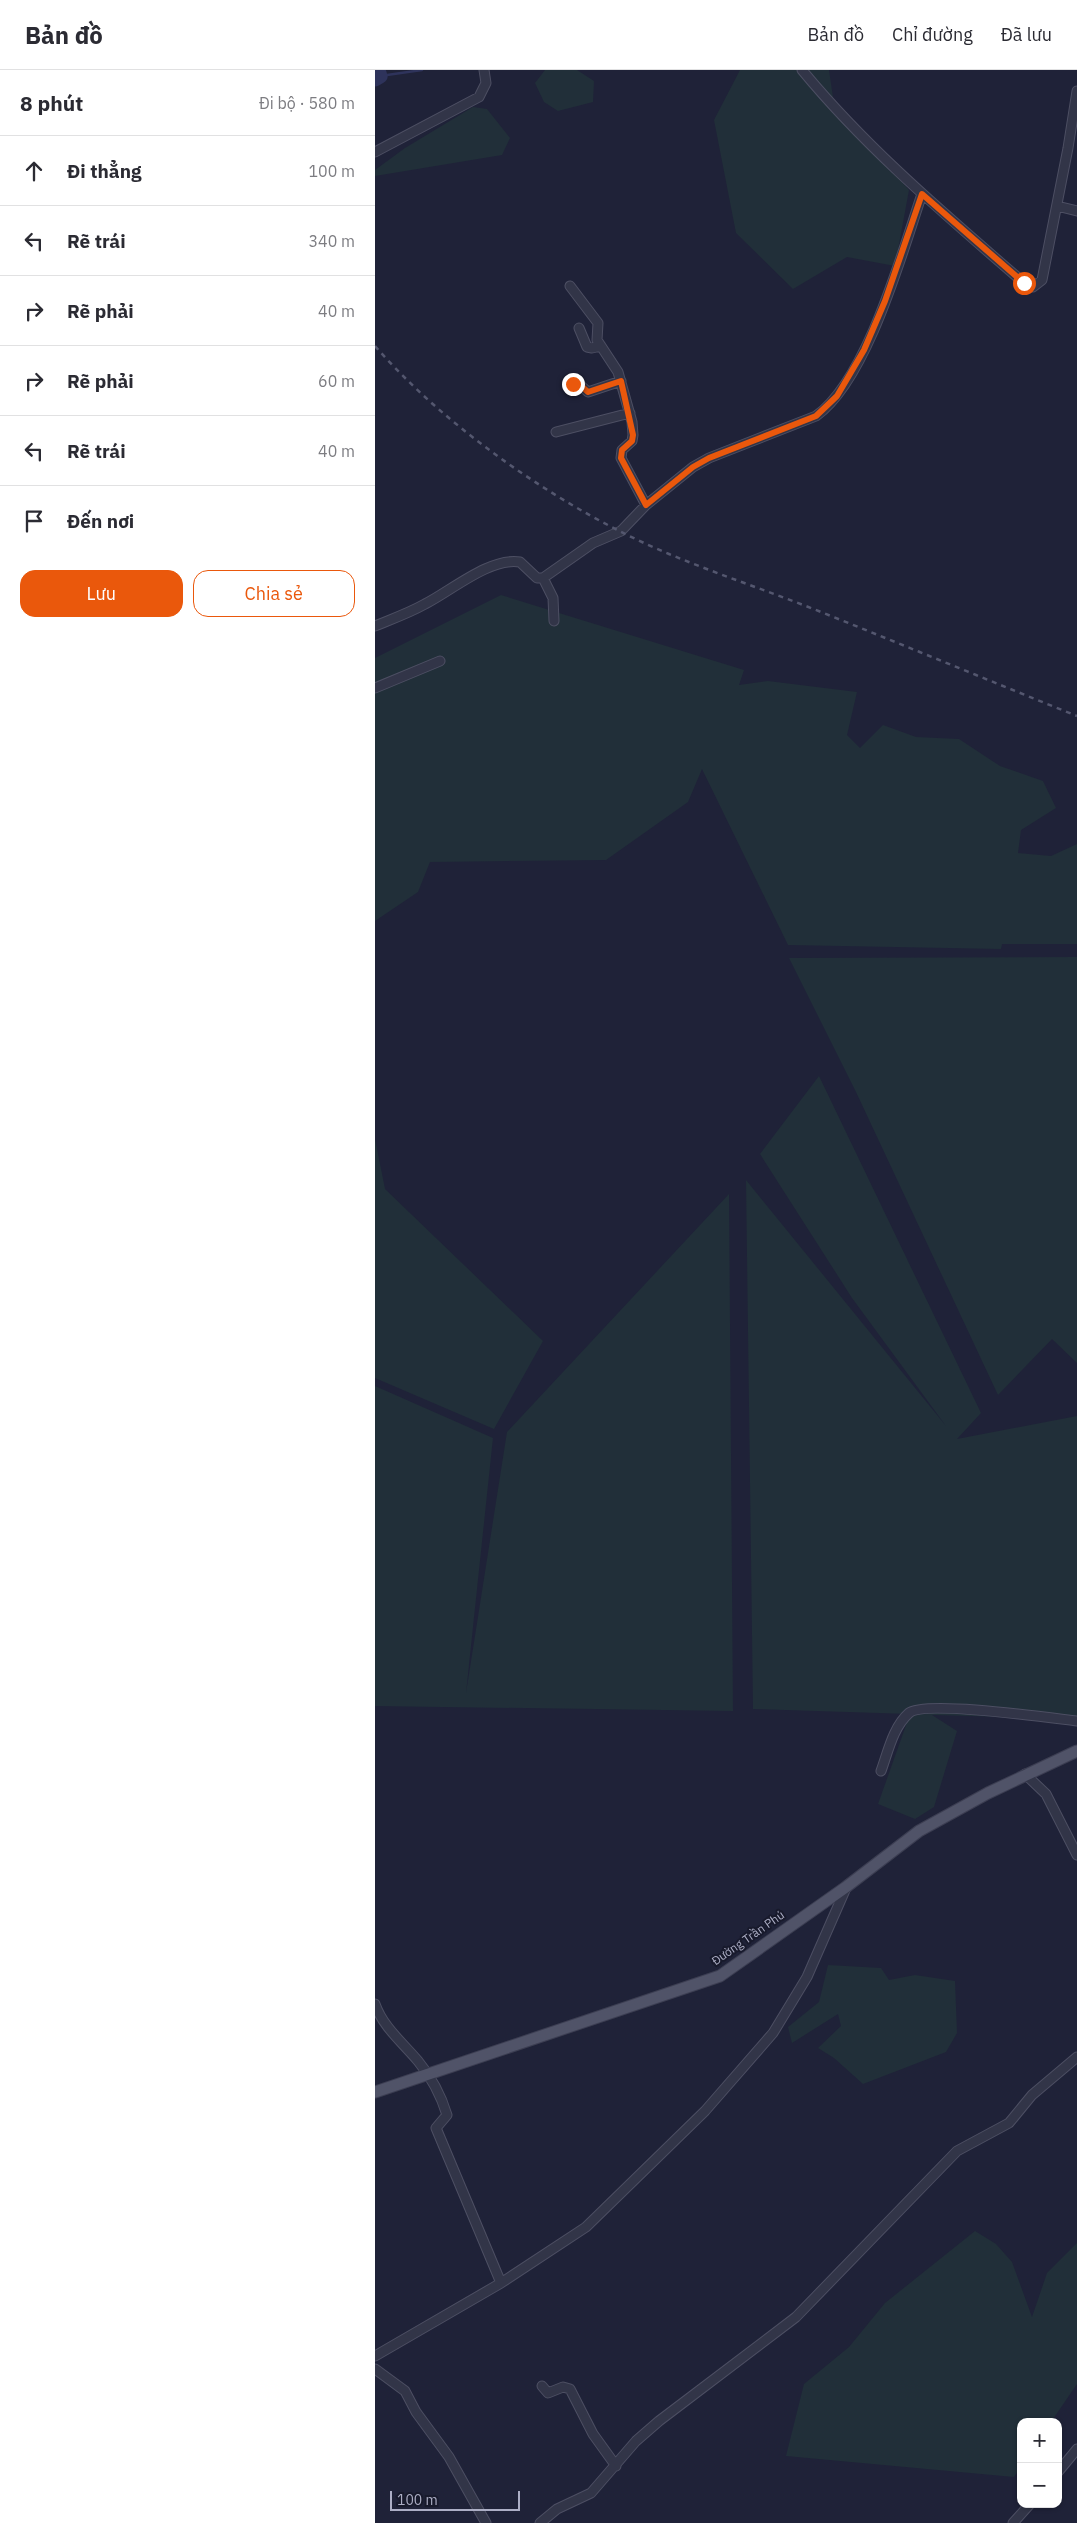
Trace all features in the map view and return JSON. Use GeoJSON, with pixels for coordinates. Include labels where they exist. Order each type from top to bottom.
{"type":"FeatureCollection","features":[{"type":"Feature","properties":{"kind":"main road","name":"Đường Trần Phú"},"geometry":{"type":"LineString","coordinates":[[375,2092],[720,1976],[846,1887],[919,1832],[1025,1774],[1077,1751]]}},
{"type":"Feature","properties":{"kind":"street"},"geometry":{"type":"LineString","coordinates":[[375,152],[479,97],[486,83],[484,70]]}},
{"type":"Feature","properties":{"kind":"street"},"geometry":{"type":"LineString","coordinates":[[803,70],[836,110],[922,194],[1024,283],[1033,287],[1041,280],[1057,206],[1077,91]]}},
{"type":"Feature","properties":{"kind":"street"},"geometry":{"type":"LineString","coordinates":[[375,626],[425,605],[475,574],[507,562],[520,562],[537,578],[543,578],[593,543],[621,531],[646,505],[693,467],[709,458],[816,416],[837,396],[864,350],[885,301],[922,194]]}},
{"type":"Feature","properties":{"kind":"street"},"geometry":{"type":"LineString","coordinates":[[1057,206],[1077,211]]}},
{"type":"Feature","properties":{"kind":"street"},"geometry":{"type":"LineString","coordinates":[[570,286],[597,321],[596,337],[621,381],[630,414],[633,435],[632,441],[622,450],[621,458],[646,505]]}},
{"type":"Feature","properties":{"kind":"street"},"geometry":{"type":"LineString","coordinates":[[579,328],[587,347],[601,346]]}},
{"type":"Feature","properties":{"kind":"street"},"geometry":{"type":"LineString","coordinates":[[573,384],[579,384],[588,392],[621,381]]}},
{"type":"Feature","properties":{"kind":"street"},"geometry":{"type":"LineString","coordinates":[[556,432],[630,414]]}},
{"type":"Feature","properties":{"kind":"street"},"geometry":{"type":"LineString","coordinates":[[543,578],[553,598],[554,621]]}},
{"type":"Feature","properties":{"kind":"street"},"geometry":{"type":"LineString","coordinates":[[375,688],[440,662]]}},
{"type":"Feature","properties":{"kind":"street"},"geometry":{"type":"LineString","coordinates":[[881,1771],[898,1724],[911,1711],[939,1707],[1077,1721]]}},
{"type":"Feature","properties":{"kind":"street"},"geometry":{"type":"LineString","coordinates":[[1025,1774],[1046,1794],[1077,1855]]}},
{"type":"Feature","properties":{"kind":"street"},"geometry":{"type":"LineString","coordinates":[[375,2356],[501,2283],[586,2227],[705,2112],[773,2033],[807,1977],[846,1887]]}},
{"type":"Feature","properties":{"kind":"street"},"geometry":{"type":"LineString","coordinates":[[375,2004],[377,2020],[418,2060],[440,2092],[447,2115],[436,2128],[501,2283]]}},
{"type":"Feature","properties":{"kind":"street"},"geometry":{"type":"LineString","coordinates":[[540,2523],[557,2509],[591,2493],[659,2421],[796,2317],[957,2151],[1009,2123],[1032,2095],[1077,2057]]}},
{"type":"Feature","properties":{"kind":"street"},"geometry":{"type":"LineString","coordinates":[[375,2369],[405,2392],[416,2412],[449,2457],[486,2523]]}},
{"type":"Feature","properties":{"kind":"street"},"geometry":{"type":"LineString","coordinates":[[541,2386],[548,2393],[563,2387],[570,2389],[593,2434],[615,2466]]}},
{"type":"Feature","properties":{"kind":"street"},"geometry":{"type":"LineString","coordinates":[[1062,2467],[1077,2449]]}},
{"type":"Feature","properties":{"kind":"street"},"geometry":{"type":"LineString","coordinates":[[1013,2523],[1026,2508]]}},
{"type":"Feature","properties":{"kind":"shaded area"},"geometry":{"type":"Polygon","coordinates":[[[545,70],[577,70],[594,81],[593,102],[558,111],[544,102],[535,83],[545,70]]]}},
{"type":"Feature","properties":{"kind":"shaded area"},"geometry":{"type":"Polygon","coordinates":[[[740,70],[829,70],[834,104],[909,190],[895,266],[847,257],[793,289],[736,233],[714,120],[740,70]]]}},
{"type":"Feature","properties":{"kind":"shaded area"},"geometry":{"type":"Polygon","coordinates":[[[473,107],[487,109],[510,138],[502,155],[375,176],[375,170],[405,148],[473,107]]]}},
{"type":"Feature","properties":{"kind":"shaded area"},"geometry":{"type":"Polygon","coordinates":[[[501,595],[744,670],[739,685],[768,681],[857,692],[847,735],[860,748],[883,725],[916,737],[959,739],[1000,766],[1043,781],[1056,808],[1021,830],[1018,853],[1051,856],[1077,844],[1077,944],[1002,944],[1001,949],[788,945],[702,769],[688,802],[606,860],[430,862],[418,892],[375,921],[375,658],[501,595]]]}},
{"type":"Feature","properties":{"kind":"shaded area"},"geometry":{"type":"Polygon","coordinates":[[[1077,957],[1077,1363],[1052,1339],[998,1395],[856,1092],[789,958],[1077,957]]]}},
{"type":"Feature","properties":{"kind":"shaded area"},"geometry":{"type":"Polygon","coordinates":[[[819,1076],[981,1413],[957,1439],[1077,1416],[1077,1719],[932,1715],[957,1731],[934,1807],[915,1819],[878,1804],[910,1714],[753,1709],[746,1180],[946,1426],[852,1298],[760,1154],[819,1076]]]}},
{"type":"Feature","properties":{"kind":"shaded area"},"geometry":{"type":"Polygon","coordinates":[[[375,1139],[385,1189],[543,1341],[494,1429],[375,1378],[375,1139]]]}},
{"type":"Feature","properties":{"kind":"shaded area"},"geometry":{"type":"Polygon","coordinates":[[[729,1194],[733,1711],[375,1706],[375,1386],[493,1438],[466,1693],[507,1432],[729,1194]]]}},
{"type":"Feature","properties":{"kind":"shaded area"},"geometry":{"type":"Polygon","coordinates":[[[828,1965],[881,1968],[889,1980],[915,1975],[955,1981],[957,2033],[946,2052],[863,2084],[834,2058],[818,2048],[841,2026],[838,2014],[792,2043],[788,2027],[819,2002],[828,1965]]]}},
{"type":"Feature","properties":{"kind":"shaded area"},"geometry":{"type":"Polygon","coordinates":[[[975,2231],[996,2244],[1012,2262],[1032,2317],[1047,2273],[1077,2243],[1077,2384],[1054,2418],[1017,2418],[1017,2473],[1014,2477],[786,2456],[804,2384],[849,2347],[885,2303],[975,2231]]]}},
{"type":"Feature","properties":{"kind":"waterway"},"geometry":{"type":"LineString","coordinates":[[375,79],[380,76],[378,70]]}},
{"type":"Feature","properties":{"kind":"waterway"},"geometry":{"type":"LineString","coordinates":[[380,76],[422,70]]}},
{"type":"Feature","properties":{"kind":"railway"},"geometry":{"type":"LineString","coordinates":[[375,346],[405,378],[473,438],[550,492],[590,515],[669,554],[811,608],[1077,716]]}},
{"type":"Feature","properties":{"kind":"route"},"geometry":{"type":"LineString","coordinates":[[573,384],[579,384],[588,392],[621,381],[632,422],[633,435],[632,441],[622,450],[621,458],[633,485],[646,505],[693,467],[709,458],[816,416],[825,410],[837,396],[864,350],[885,301],[922,194],[1024,283]]}}]}
